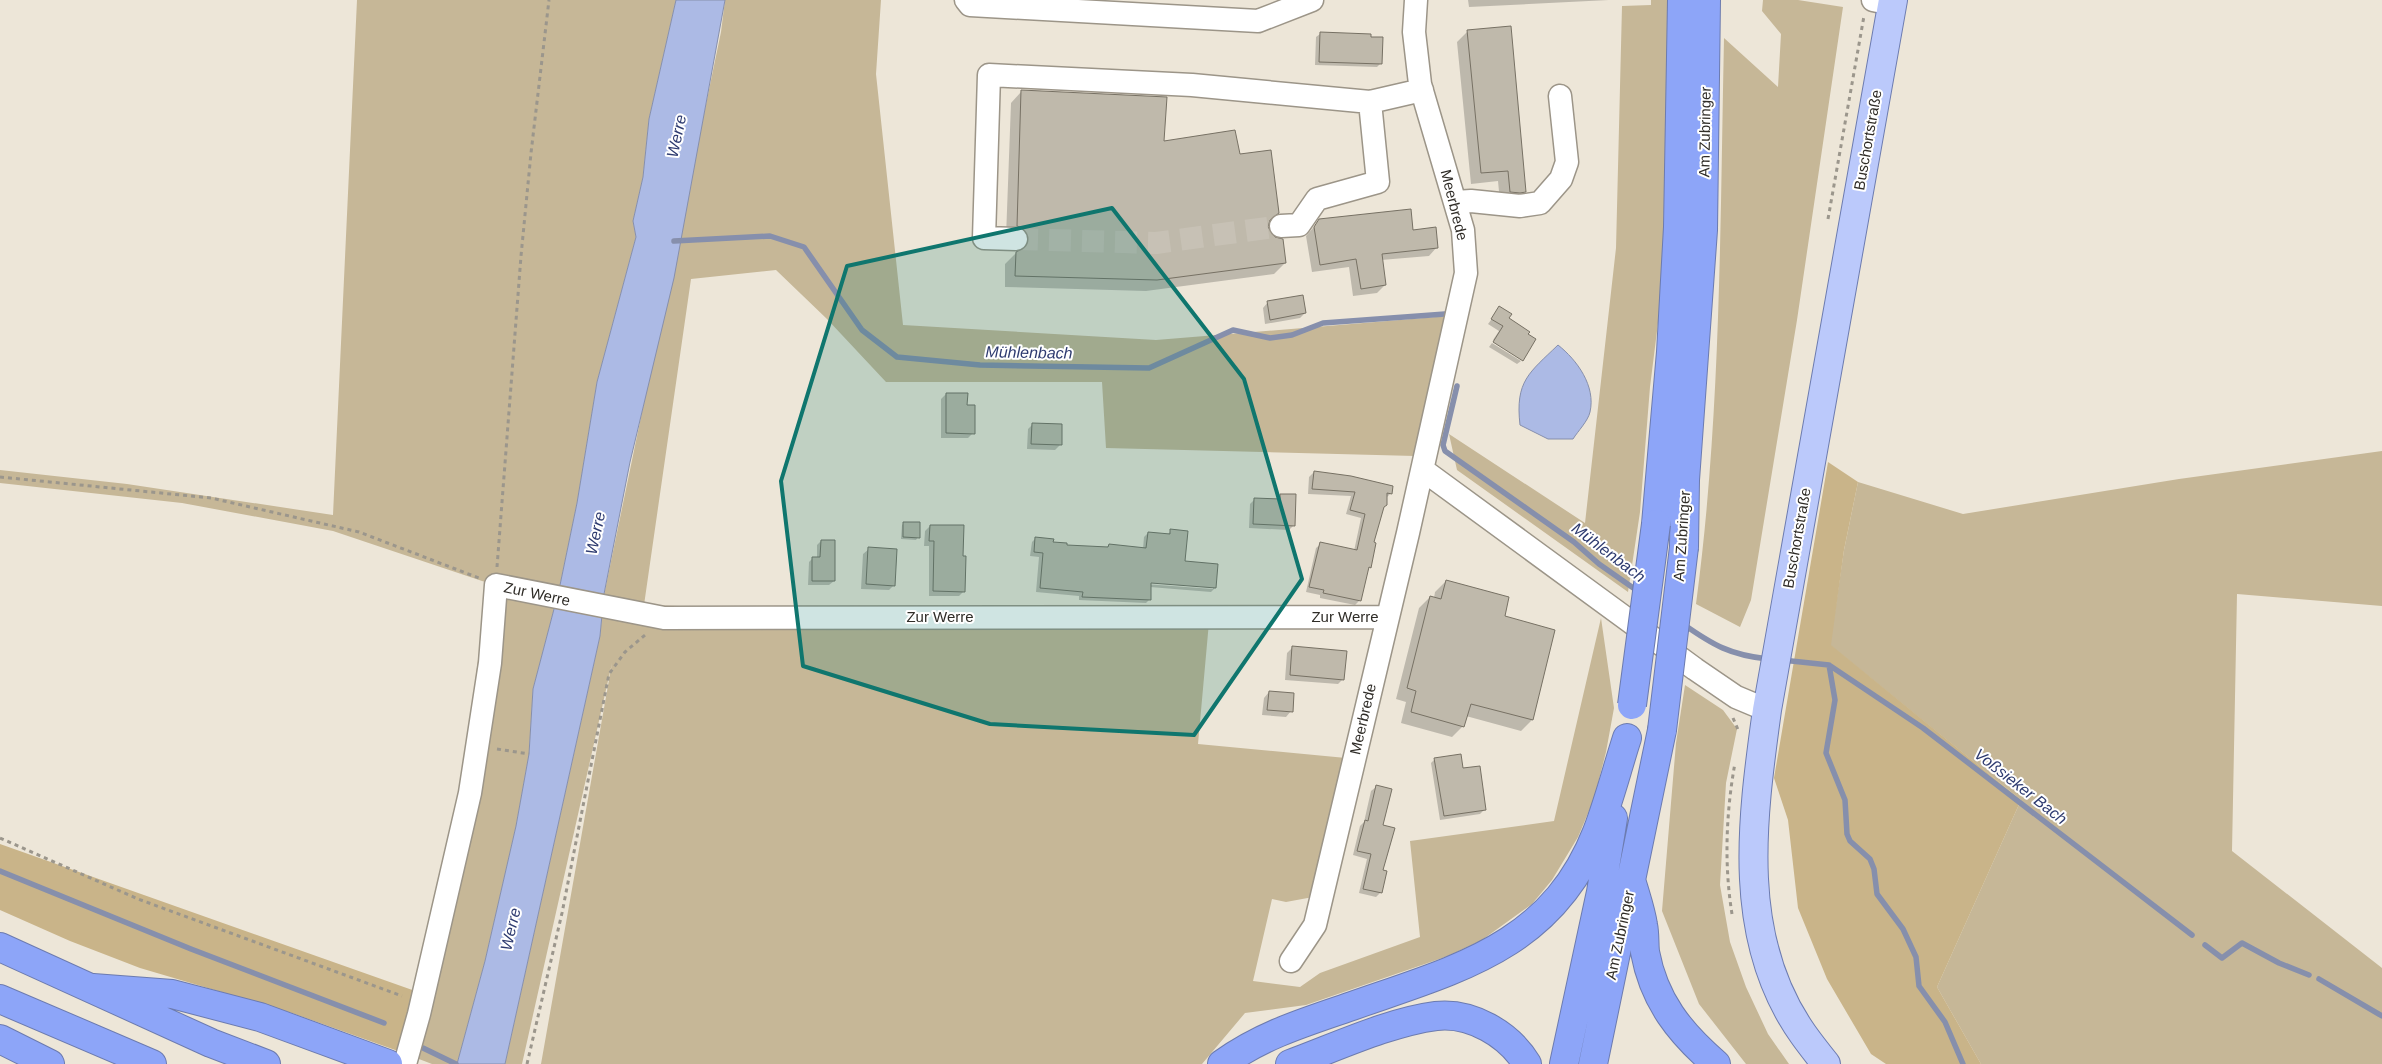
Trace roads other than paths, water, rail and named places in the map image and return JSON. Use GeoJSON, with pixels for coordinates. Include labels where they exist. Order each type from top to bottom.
{"type":"FeatureCollection","features":[{"type":"Feature","properties":{"kind":"highway","name":"Am Zubringer"},"geometry":{"type":"LineString","coordinates":[[1564,1064],[1601,892],[1632,705],[1656,524],[1671,352],[1678,227],[1682,0]]}},
{"type":"Feature","properties":{"kind":"highway","name":"Am Zubringer"},"geometry":{"type":"LineString","coordinates":[[1593,1064],[1662,730],[1684,547],[1686,480],[1703,230],[1706,0]]}},
{"type":"Feature","properties":{"kind":"highway"},"geometry":{"type":"LineString","coordinates":[[1222,1064],[1248,1046],[1298,1024],[1451,971],[1499,949],[1525,930],[1555,903],[1578,871],[1597,832],[1626,738]]}},
{"type":"Feature","properties":{"kind":"highway"},"geometry":{"type":"LineString","coordinates":[[1631,879],[1643,924],[1645,952],[1658,991],[1675,1023],[1690,1042],[1716,1064]]}},
{"type":"Feature","properties":{"kind":"highway"},"geometry":{"type":"LineString","coordinates":[[0,947],[212,1043],[266,1064]]}},
{"type":"Feature","properties":{"kind":"highway"},"geometry":{"type":"LineString","coordinates":[[93,988],[172,994],[260,1017],[388,1064]]}},
{"type":"Feature","properties":{"kind":"highway"},"geometry":{"type":"LineString","coordinates":[[0,999],[152,1064]]}},
{"type":"Feature","properties":{"kind":"highway"},"geometry":{"type":"LineString","coordinates":[[1290,1064],[1399,1024],[1437,1016],[1469,1018],[1497,1033],[1520,1053],[1527,1064]]}},
{"type":"Feature","properties":{"kind":"highway"},"geometry":{"type":"LineString","coordinates":[[0,1039],[50,1064]]}},
{"type":"Feature","properties":{"kind":"main road","name":"Buschortstraße"},"geometry":{"type":"LineString","coordinates":[[1826,1064],[1802,1033],[1782,997],[1767,958],[1756,913],[1752,858],[1756,789],[1767,710],[1886,1]]}},
{"type":"Feature","properties":{"kind":"street"},"geometry":{"type":"LineString","coordinates":[[966,0],[970,4],[1258,21],[1312,0]]}},
{"type":"Feature","properties":{"kind":"street","name":"Meerbrede"},"geometry":{"type":"LineString","coordinates":[[1291,961],[1315,925],[1423,470],[1466,273],[1463,230],[1422,90],[1414,32],[1416,0]]}},
{"type":"Feature","properties":{"kind":"street"},"geometry":{"type":"LineString","coordinates":[[1016,240],[984,238],[990,75],[1192,85],[1370,102],[1422,90]]}},
{"type":"Feature","properties":{"kind":"street"},"geometry":{"type":"LineString","coordinates":[[1455,202],[1471,201],[1520,206],[1540,203],[1561,179],[1568,162],[1560,96]]}},
{"type":"Feature","properties":{"kind":"street"},"geometry":{"type":"LineString","coordinates":[[1281,226],[1298,225],[1317,198],[1378,182],[1370,102]]}},
{"type":"Feature","properties":{"kind":"street"},"geometry":{"type":"LineString","coordinates":[[1423,470],[1695,669],[1736,697],[1767,710]]}},
{"type":"Feature","properties":{"kind":"street","name":"Zur Werre"},"geometry":{"type":"LineString","coordinates":[[405,1064],[421,1004],[470,793],[490,663],[507,587],[632,614],[664,618],[1387,617]]}},
{"type":"Feature","properties":{"kind":"water","name":"Werre"},"geometry":{"type":"Polygon","coordinates":[[[676,0],[725,0],[674,278],[630,462],[604,594],[600,636],[505,1064],[457,1064],[485,961],[516,826],[529,754],[533,689],[559,590],[577,503],[597,382],[636,237],[633,221],[643,177],[649,119],[676,0]]]}},
{"type":"Feature","properties":{"kind":"water"},"geometry":{"type":"Polygon","coordinates":[[[1558,345],[1578,366],[1588,383],[1590,393],[1589,415],[1573,439],[1548,439],[1520,425],[1520,398],[1526,379],[1558,345]]]}},
{"type":"Feature","properties":{"kind":"waterway","name":"Mühlenbach"},"geometry":{"type":"LineString","coordinates":[[674,241],[770,236],[804,247],[862,330],[897,357],[980,365],[1149,368],[1233,330],[1270,338],[1292,335],[1323,323],[1445,314]]}},
{"type":"Feature","properties":{"kind":"waterway","name":"Mühlenbach"},"geometry":{"type":"LineString","coordinates":[[1457,386],[1443,445],[1445,451],[1574,542],[1599,564],[1639,592]]}},
{"type":"Feature","properties":{"kind":"waterway","name":"Mühlenbach"},"geometry":{"type":"LineString","coordinates":[[1683,624],[1722,648],[1743,655],[1768,659]]}},
{"type":"Feature","properties":{"kind":"waterway","name":"Voßsieker Bach"},"geometry":{"type":"LineString","coordinates":[[1782,660],[1829,665],[1923,728],[2192,935]]}},
{"type":"Feature","properties":{"kind":"waterway"},"geometry":{"type":"LineString","coordinates":[[1829,665],[1835,700],[1826,753],[1845,800],[1847,834],[1850,841],[1870,859],[1874,869],[1877,894],[1903,929],[1916,957],[1919,986],[1945,1022],[1963,1064]]}},
{"type":"Feature","properties":{"kind":"waterway"},"geometry":{"type":"LineString","coordinates":[[0,871],[191,949],[384,1023]]}},
{"type":"Feature","properties":{"kind":"waterway","name":"Voßsieker Bach"},"geometry":{"type":"LineString","coordinates":[[2205,945],[2222,958],[2242,943],[2279,963],[2309,975]]}},
{"type":"Feature","properties":{"kind":"waterway","name":"Voßsieker Bach"},"geometry":{"type":"LineString","coordinates":[[2319,979],[2382,1016]]}},
{"type":"Feature","properties":{"kind":"waterway"},"geometry":{"type":"LineString","coordinates":[[423,1048],[456,1064]]}},
{"type":"Feature","properties":{"kind":"tunnel"},"geometry":{"type":"LineString","coordinates":[[1016,239],[1156,243],[1281,226]]}}]}
